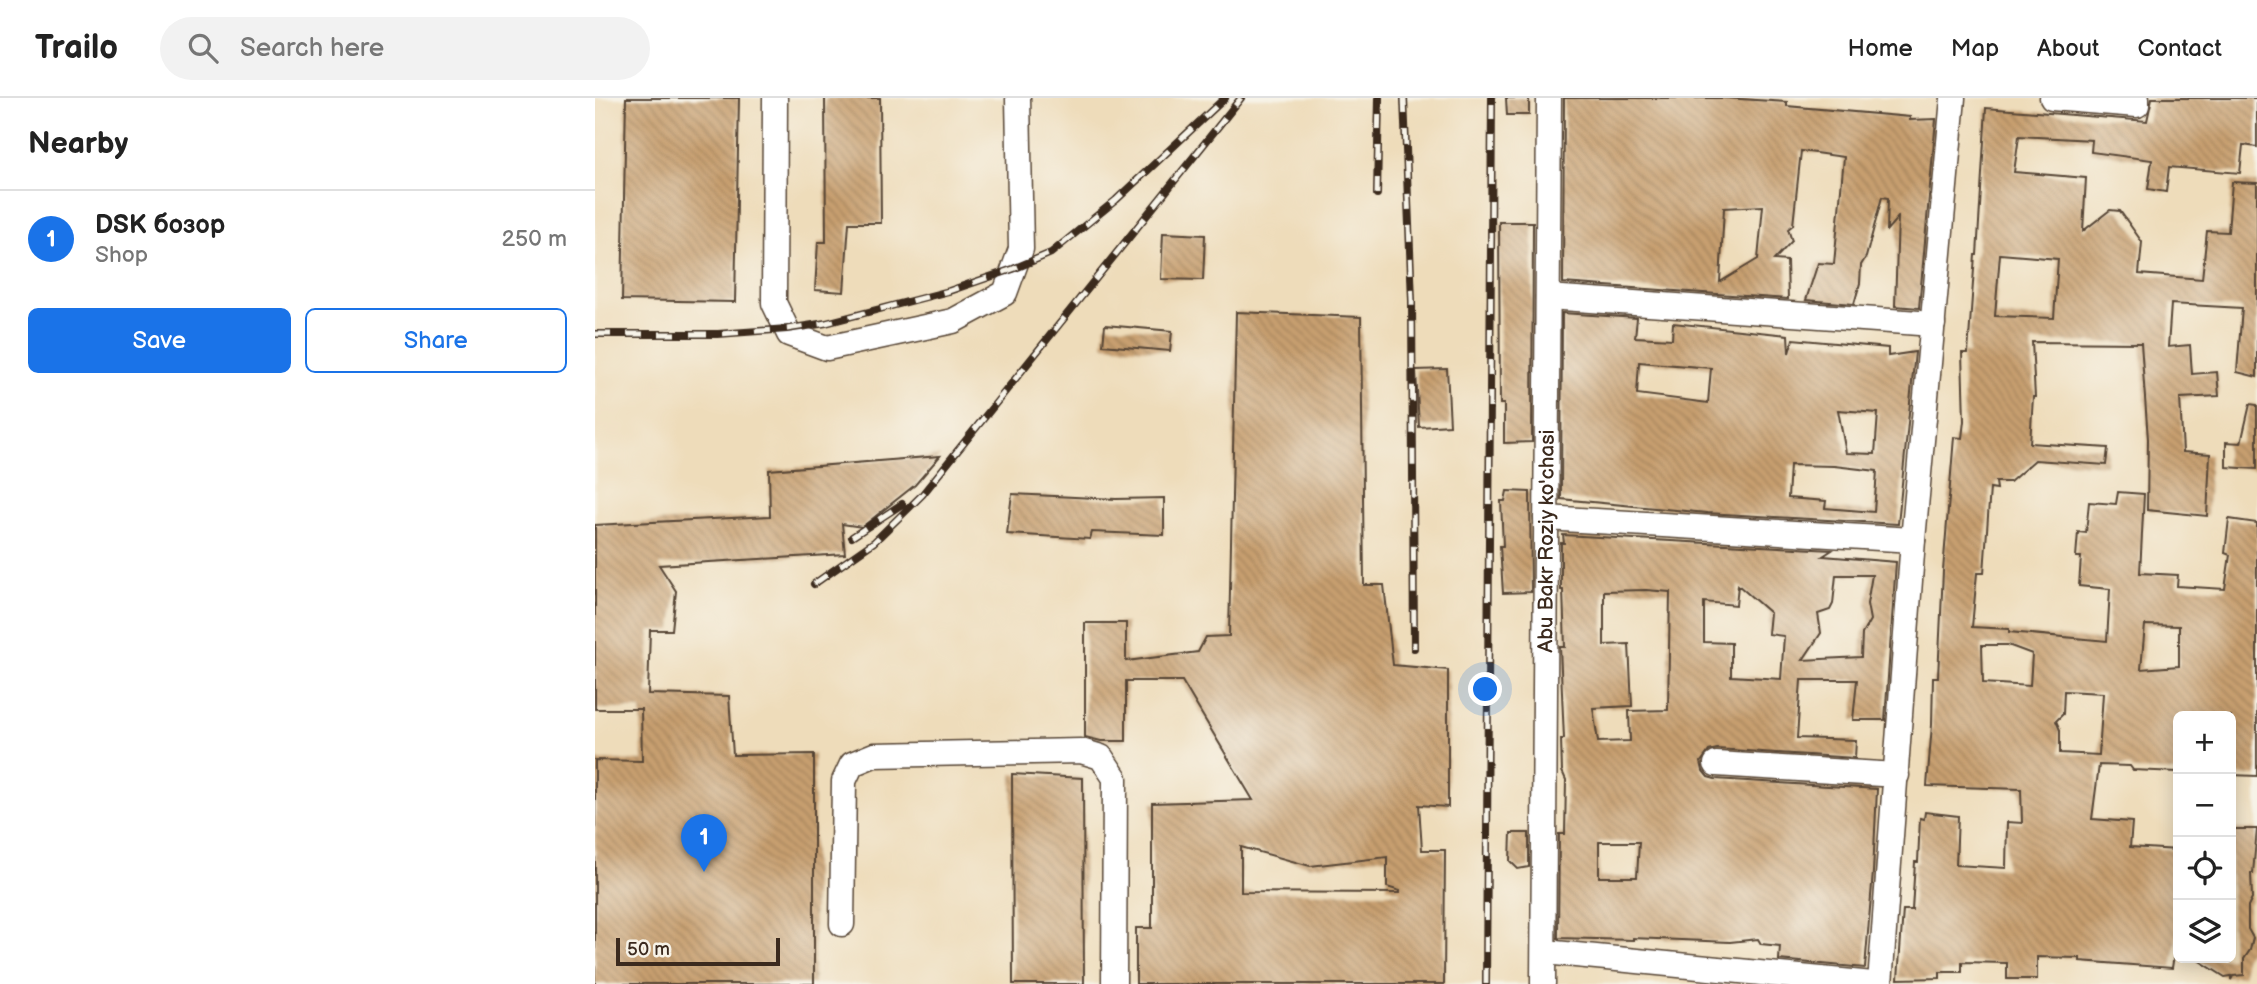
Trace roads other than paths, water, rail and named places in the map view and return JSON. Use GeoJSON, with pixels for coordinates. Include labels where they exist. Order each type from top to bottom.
{"type":"FeatureCollection","features":[{"type":"Feature","properties":{"kind":"street"},"geometry":{"type":"LineString","coordinates":[[775,98],[774,303],[789,334],[827,348],[953,321],[1005,293],[1021,249],[1018,98]]}},
{"type":"Feature","properties":{"kind":"street","name":"Abu Bakr Roziy ko'chasi"},"geometry":{"type":"LineString","coordinates":[[1543,984],[1549,98]]}},
{"type":"Feature","properties":{"kind":"street"},"geometry":{"type":"LineString","coordinates":[[1879,984],[1913,540],[1953,98]]}},
{"type":"Feature","properties":{"kind":"street"},"geometry":{"type":"LineString","coordinates":[[2052,98],[2137,105],[2137,98]]}},
{"type":"Feature","properties":{"kind":"street"},"geometry":{"type":"LineString","coordinates":[[1548,298],[1933,324]]}},
{"type":"Feature","properties":{"kind":"street"},"geometry":{"type":"LineString","coordinates":[[1546,518],[1913,540]]}},
{"type":"Feature","properties":{"kind":"street"},"geometry":{"type":"LineString","coordinates":[[842,923],[844,781],[852,764],[874,755],[1081,751],[1101,757],[1115,778],[1114,984]]}},
{"type":"Feature","properties":{"kind":"street"},"geometry":{"type":"LineString","coordinates":[[1716,764],[1897,775]]}},
{"type":"Feature","properties":{"kind":"street"},"geometry":{"type":"LineString","coordinates":[[1545,952],[1874,984]]}},
{"type":"Feature","properties":{"kind":"railway"},"geometry":{"type":"LineString","coordinates":[[595,334],[718,334],[826,323],[949,291],[1013,269],[1051,253],[1116,200],[1225,98]]}},
{"type":"Feature","properties":{"kind":"railway"},"geometry":{"type":"LineString","coordinates":[[814,584],[874,542],[922,495],[1241,98]]}},
{"type":"Feature","properties":{"kind":"railway"},"geometry":{"type":"LineString","coordinates":[[1377,194],[1379,98]]}},
{"type":"Feature","properties":{"kind":"railway"},"geometry":{"type":"LineString","coordinates":[[1404,98],[1412,301],[1414,648]]}},
{"type":"Feature","properties":{"kind":"railway"},"geometry":{"type":"LineString","coordinates":[[1486,984],[1492,98]]}},
{"type":"Feature","properties":{"kind":"railway"},"geometry":{"type":"LineString","coordinates":[[852,537],[902,504]]}},
{"type":"Feature","properties":{"kind":"place","name":"DSK бозор"},"geometry":{"type":"Point","coordinates":[704,872]}}]}
